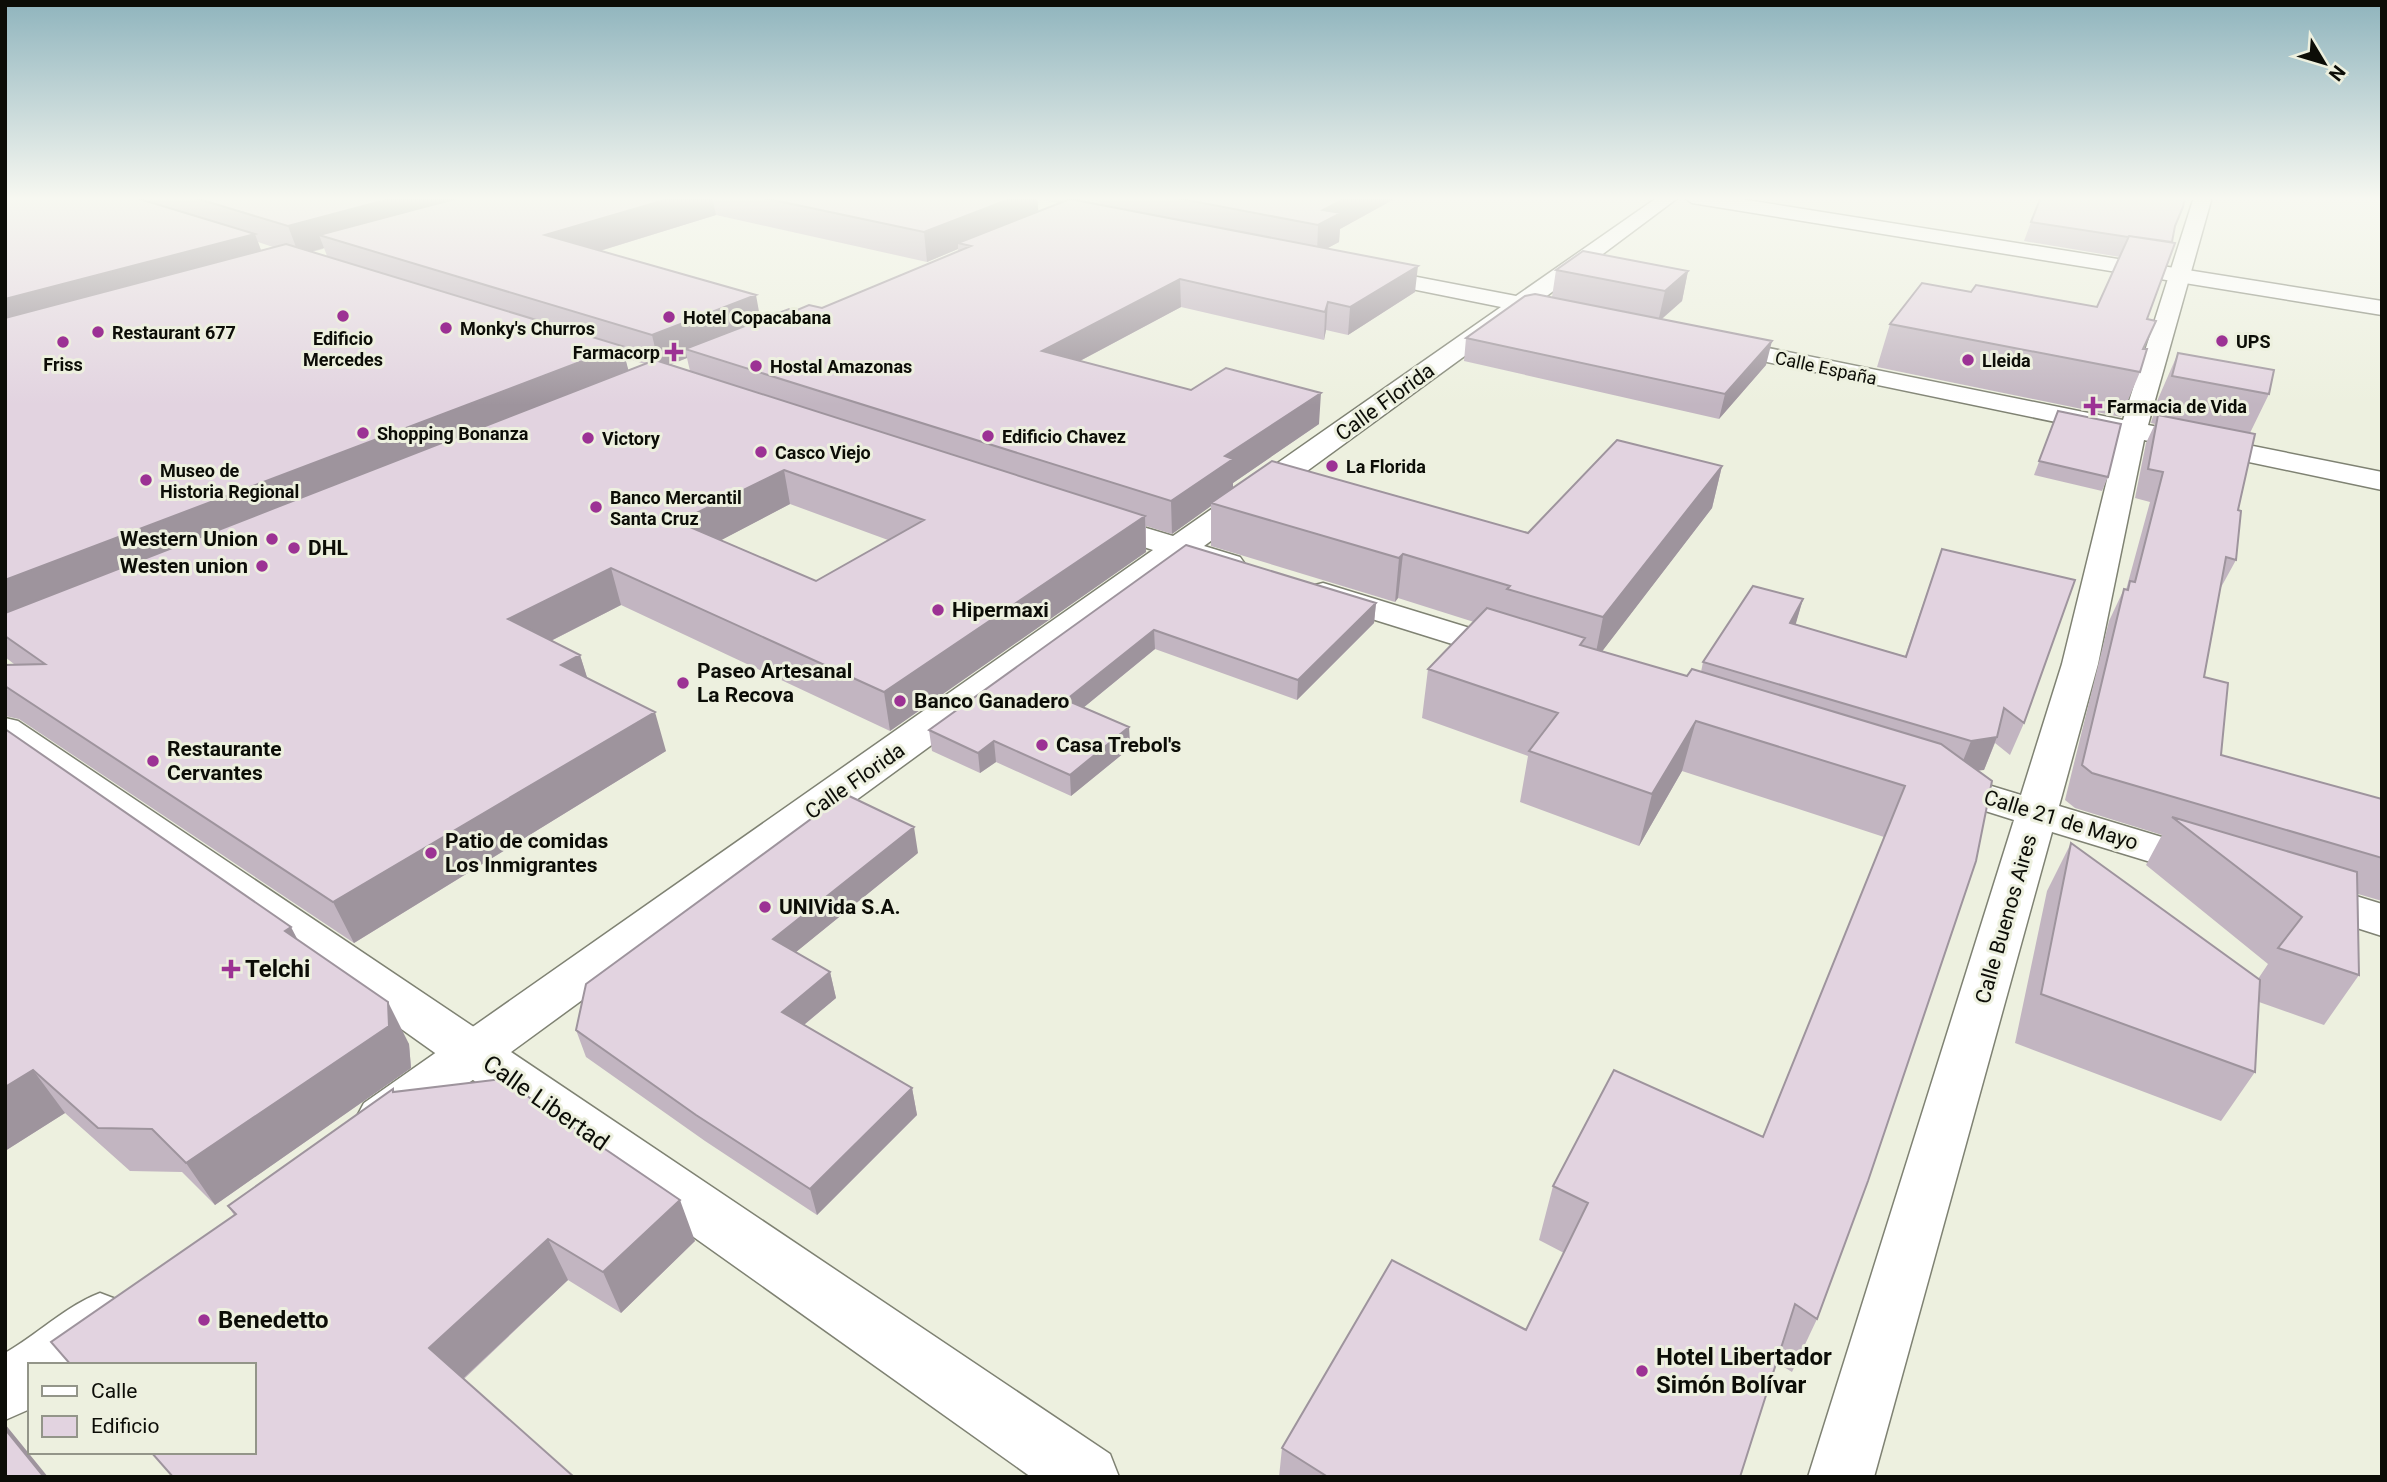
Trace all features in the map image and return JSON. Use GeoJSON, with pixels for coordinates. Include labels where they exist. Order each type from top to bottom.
{"type":"FeatureCollection","features":[{"type":"Feature","properties":{"kind":"street","name":"Calle Florida"},"geometry":{"type":"LineString","coordinates":[[349,1141],[1574,266]]}},
{"type":"Feature","properties":{"kind":"street"},"geometry":{"type":"LineString","coordinates":[[2114,266],[2382,308]]}},
{"type":"Feature","properties":{"kind":"street","name":"Calle Buenos Aires"},"geometry":{"type":"LineString","coordinates":[[1841,1477],[2080,664],[2133,430],[2183,266]]}},
{"type":"Feature","properties":{"kind":"street"},"geometry":{"type":"LineString","coordinates":[[1346,270],[1561,312]]}},
{"type":"Feature","properties":{"kind":"street","name":"Calle España"},"geometry":{"type":"LineString","coordinates":[[1692,340],[2382,481]]}},
{"type":"Feature","properties":{"kind":"street"},"geometry":{"type":"LineString","coordinates":[[1073,514],[1258,573]]}},
{"type":"Feature","properties":{"kind":"street"},"geometry":{"type":"LineString","coordinates":[[1298,586],[1535,659]]}},
{"type":"Feature","properties":{"kind":"street","name":"Calle Libertad"},"geometry":{"type":"LineString","coordinates":[[5,729],[1087,1477]]}},
{"type":"Feature","properties":{"kind":"street","name":"Calle 21 de Mayo"},"geometry":{"type":"LineString","coordinates":[[1905,772],[2236,874]]}},
{"type":"Feature","properties":{"kind":"street"},"geometry":{"type":"LineString","coordinates":[[2276,887],[2382,920]]}},
{"type":"Feature","properties":{"kind":"street"},"geometry":{"type":"LineString","coordinates":[[43,1363],[126,1302]]}},
{"type":"Feature","properties":{"kind":"street"},"geometry":{"type":"LineString","coordinates":[[5,1390],[28,1373]]}},
{"type":"Feature","properties":{"kind":"building"},"geometry":{"type":"Polygon","coordinates":[[[5,266],[131,266],[5,299],[5,266]]]}},
{"type":"Feature","properties":{"kind":"building"},"geometry":{"type":"Polygon","coordinates":[[[202,266],[359,266],[622,346],[5,580],[5,318],[202,266]]]}},
{"type":"Feature","properties":{"kind":"building"},"geometry":{"type":"Polygon","coordinates":[[[423,266],[655,266],[756,295],[652,335],[423,266]]]}},
{"type":"Feature","properties":{"kind":"building"},"geometry":{"type":"Polygon","coordinates":[[[923,266],[1418,266],[1350,307],[1328,302],[1325,312],[1180,279],[1042,351],[1191,390],[1226,368],[1321,393],[1225,456],[1233,459],[1171,501],[685,349],[789,309],[795,311],[809,305],[822,308],[923,266]]]}},
{"type":"Feature","properties":{"kind":"building"},"geometry":{"type":"Polygon","coordinates":[[[1561,266],[1663,266],[1688,271],[1665,291],[1556,270],[1561,266]]]}},
{"type":"Feature","properties":{"kind":"building"},"geometry":{"type":"Polygon","coordinates":[[[2115,266],[2166,266],[2147,319],[2156,321],[2143,349],[2147,349],[2140,372],[1890,324],[1922,283],[1971,292],[1976,285],[2097,307],[2115,266]]]}},
{"type":"Feature","properties":{"kind":"building"},"geometry":{"type":"Polygon","coordinates":[[[1535,294],[1772,341],[1725,394],[1466,338],[1525,296],[1535,294]]]}},
{"type":"Feature","properties":{"kind":"building"},"geometry":{"type":"Polygon","coordinates":[[[2178,353],[2274,370],[2269,394],[2172,376],[2178,353]]]}},
{"type":"Feature","properties":{"kind":"building"},"geometry":{"type":"Polygon","coordinates":[[[655,360],[1145,516],[884,692],[611,568],[508,619],[580,655],[561,665],[655,712],[333,902],[5,686],[5,665],[45,664],[5,636],[5,613],[655,360]],[[784,470],[678,522],[816,581],[924,520],[784,470]]]}},
{"type":"Feature","properties":{"kind":"building"},"geometry":{"type":"Polygon","coordinates":[[[2058,411],[2121,424],[2108,477],[2039,461],[2058,411]]]}},
{"type":"Feature","properties":{"kind":"building"},"geometry":{"type":"Polygon","coordinates":[[[2158,415],[2255,434],[2238,510],[2241,511],[2236,560],[2226,557],[2204,677],[2228,683],[2221,755],[2382,799],[2382,858],[2092,773],[2082,765],[2124,589],[2128,590],[2130,581],[2135,582],[2163,472],[2148,469],[2158,415]]]}},
{"type":"Feature","properties":{"kind":"building"},"geometry":{"type":"Polygon","coordinates":[[[1617,440],[1722,466],[1603,617],[1507,589],[1510,586],[1403,554],[1399,558],[1211,503],[1272,461],[1528,533],[1617,440]]]}},
{"type":"Feature","properties":{"kind":"building"},"geometry":{"type":"Polygon","coordinates":[[[1186,545],[1376,603],[1298,680],[1154,630],[1066,700],[1129,727],[1070,775],[994,741],[978,753],[929,730],[1186,545]]]}},
{"type":"Feature","properties":{"kind":"building"},"geometry":{"type":"Polygon","coordinates":[[[1942,549],[2075,580],[2024,723],[2004,708],[1997,737],[1971,741],[1703,662],[1753,586],[1803,599],[1790,623],[1906,657],[1942,549]]]}},
{"type":"Feature","properties":{"kind":"building"},"geometry":{"type":"Polygon","coordinates":[[[1487,608],[1585,638],[1580,645],[1687,676],[1692,669],[1941,744],[1992,781],[1976,861],[1868,1181],[1817,1319],[1795,1304],[1740,1477],[1328,1477],[1282,1448],[1392,1260],[1526,1330],[1588,1203],[1553,1186],[1614,1070],[1763,1137],[1905,786],[1696,721],[1652,794],[1529,751],[1558,713],[1428,669],[1487,608]]]}},
{"type":"Feature","properties":{"kind":"building"},"geometry":{"type":"Polygon","coordinates":[[[5,729],[291,927],[285,931],[388,1002],[389,1026],[186,1163],[152,1129],[98,1128],[33,1070],[5,1087],[5,729]]]}},
{"type":"Feature","properties":{"kind":"building"},"geometry":{"type":"Polygon","coordinates":[[[845,794],[914,827],[773,939],[830,972],[782,1012],[912,1088],[810,1189],[696,1115],[576,1030],[586,984],[845,794]]]}},
{"type":"Feature","properties":{"kind":"building"},"geometry":{"type":"Polygon","coordinates":[[[2172,817],[2357,872],[2359,975],[2278,948],[2302,917],[2172,817]]]}},
{"type":"Feature","properties":{"kind":"building"},"geometry":{"type":"Polygon","coordinates":[[[2071,843],[2260,980],[2255,1072],[2041,994],[2071,843]]]}},
{"type":"Feature","properties":{"kind":"building"},"geometry":{"type":"Polygon","coordinates":[[[502,1079],[680,1200],[603,1272],[548,1239],[429,1348],[574,1477],[173,1477],[153,1454],[256,1454],[256,1363],[69,1363],[51,1342],[236,1214],[228,1206],[393,1089],[393,1092],[502,1079]]]}},
{"type":"Feature","properties":{"kind":"building"},"geometry":{"type":"Polygon","coordinates":[[[5,1429],[44,1477],[5,1477],[5,1429]]]}},
{"type":"Feature","properties":{"kind":"place","name":"Edificio Mercedes"},"geometry":{"type":"Point","coordinates":[343,316]}},
{"type":"Feature","properties":{"kind":"place","name":"Hotel Copacabana"},"geometry":{"type":"Point","coordinates":[669,317]}},
{"type":"Feature","properties":{"kind":"place","name":"Monky's Churros"},"geometry":{"type":"Point","coordinates":[446,328]}},
{"type":"Feature","properties":{"kind":"place","name":"Restaurant 677"},"geometry":{"type":"Point","coordinates":[98,332]}},
{"type":"Feature","properties":{"kind":"place","name":"UPS"},"geometry":{"type":"Point","coordinates":[2222,341]}},
{"type":"Feature","properties":{"kind":"place","name":"Friss"},"geometry":{"type":"Point","coordinates":[63,342]}},
{"type":"Feature","properties":{"kind":"place","name":"Farmacorp"},"geometry":{"type":"Point","coordinates":[674,352]}},
{"type":"Feature","properties":{"kind":"place","name":"Lleida"},"geometry":{"type":"Point","coordinates":[1968,360]}},
{"type":"Feature","properties":{"kind":"place","name":"Hostal Amazonas"},"geometry":{"type":"Point","coordinates":[756,366]}},
{"type":"Feature","properties":{"kind":"place","name":"Farmacia de Vida"},"geometry":{"type":"Point","coordinates":[2093,406]}},
{"type":"Feature","properties":{"kind":"place","name":"Shopping Bonanza"},"geometry":{"type":"Point","coordinates":[363,433]}},
{"type":"Feature","properties":{"kind":"place","name":"Edificio Chavez"},"geometry":{"type":"Point","coordinates":[988,436]}},
{"type":"Feature","properties":{"kind":"place","name":"Victory"},"geometry":{"type":"Point","coordinates":[588,438]}},
{"type":"Feature","properties":{"kind":"place","name":"Casco Viejo"},"geometry":{"type":"Point","coordinates":[761,452]}},
{"type":"Feature","properties":{"kind":"place","name":"La Florida"},"geometry":{"type":"Point","coordinates":[1332,466]}},
{"type":"Feature","properties":{"kind":"place","name":"Museo de Historia Regional"},"geometry":{"type":"Point","coordinates":[146,480]}},
{"type":"Feature","properties":{"kind":"place","name":"Banco Mercantil Santa Cruz"},"geometry":{"type":"Point","coordinates":[596,507]}},
{"type":"Feature","properties":{"kind":"place","name":"Western Union"},"geometry":{"type":"Point","coordinates":[272,539]}},
{"type":"Feature","properties":{"kind":"place","name":"DHL"},"geometry":{"type":"Point","coordinates":[294,548]}},
{"type":"Feature","properties":{"kind":"place","name":"Westen union"},"geometry":{"type":"Point","coordinates":[262,566]}},
{"type":"Feature","properties":{"kind":"place","name":"Hipermaxi"},"geometry":{"type":"Point","coordinates":[938,610]}},
{"type":"Feature","properties":{"kind":"place","name":"Paseo Artesanal La Recova"},"geometry":{"type":"Point","coordinates":[683,683]}},
{"type":"Feature","properties":{"kind":"place","name":"Banco Ganadero"},"geometry":{"type":"Point","coordinates":[900,701]}},
{"type":"Feature","properties":{"kind":"place","name":"Casa Trebol's"},"geometry":{"type":"Point","coordinates":[1042,745]}},
{"type":"Feature","properties":{"kind":"place","name":"Restaurante Cervantes"},"geometry":{"type":"Point","coordinates":[153,761]}},
{"type":"Feature","properties":{"kind":"place","name":"Patio de comidas Los Inmigrantes"},"geometry":{"type":"Point","coordinates":[431,853]}},
{"type":"Feature","properties":{"kind":"place","name":"UNIVida S.A."},"geometry":{"type":"Point","coordinates":[765,907]}},
{"type":"Feature","properties":{"kind":"place","name":"Telchi"},"geometry":{"type":"Point","coordinates":[231,969]}},
{"type":"Feature","properties":{"kind":"place","name":"Benedetto"},"geometry":{"type":"Point","coordinates":[204,1320]}},
{"type":"Feature","properties":{"kind":"place","name":"Hotel Libertador Simón Bolívar"},"geometry":{"type":"Point","coordinates":[1642,1371]}}]}
